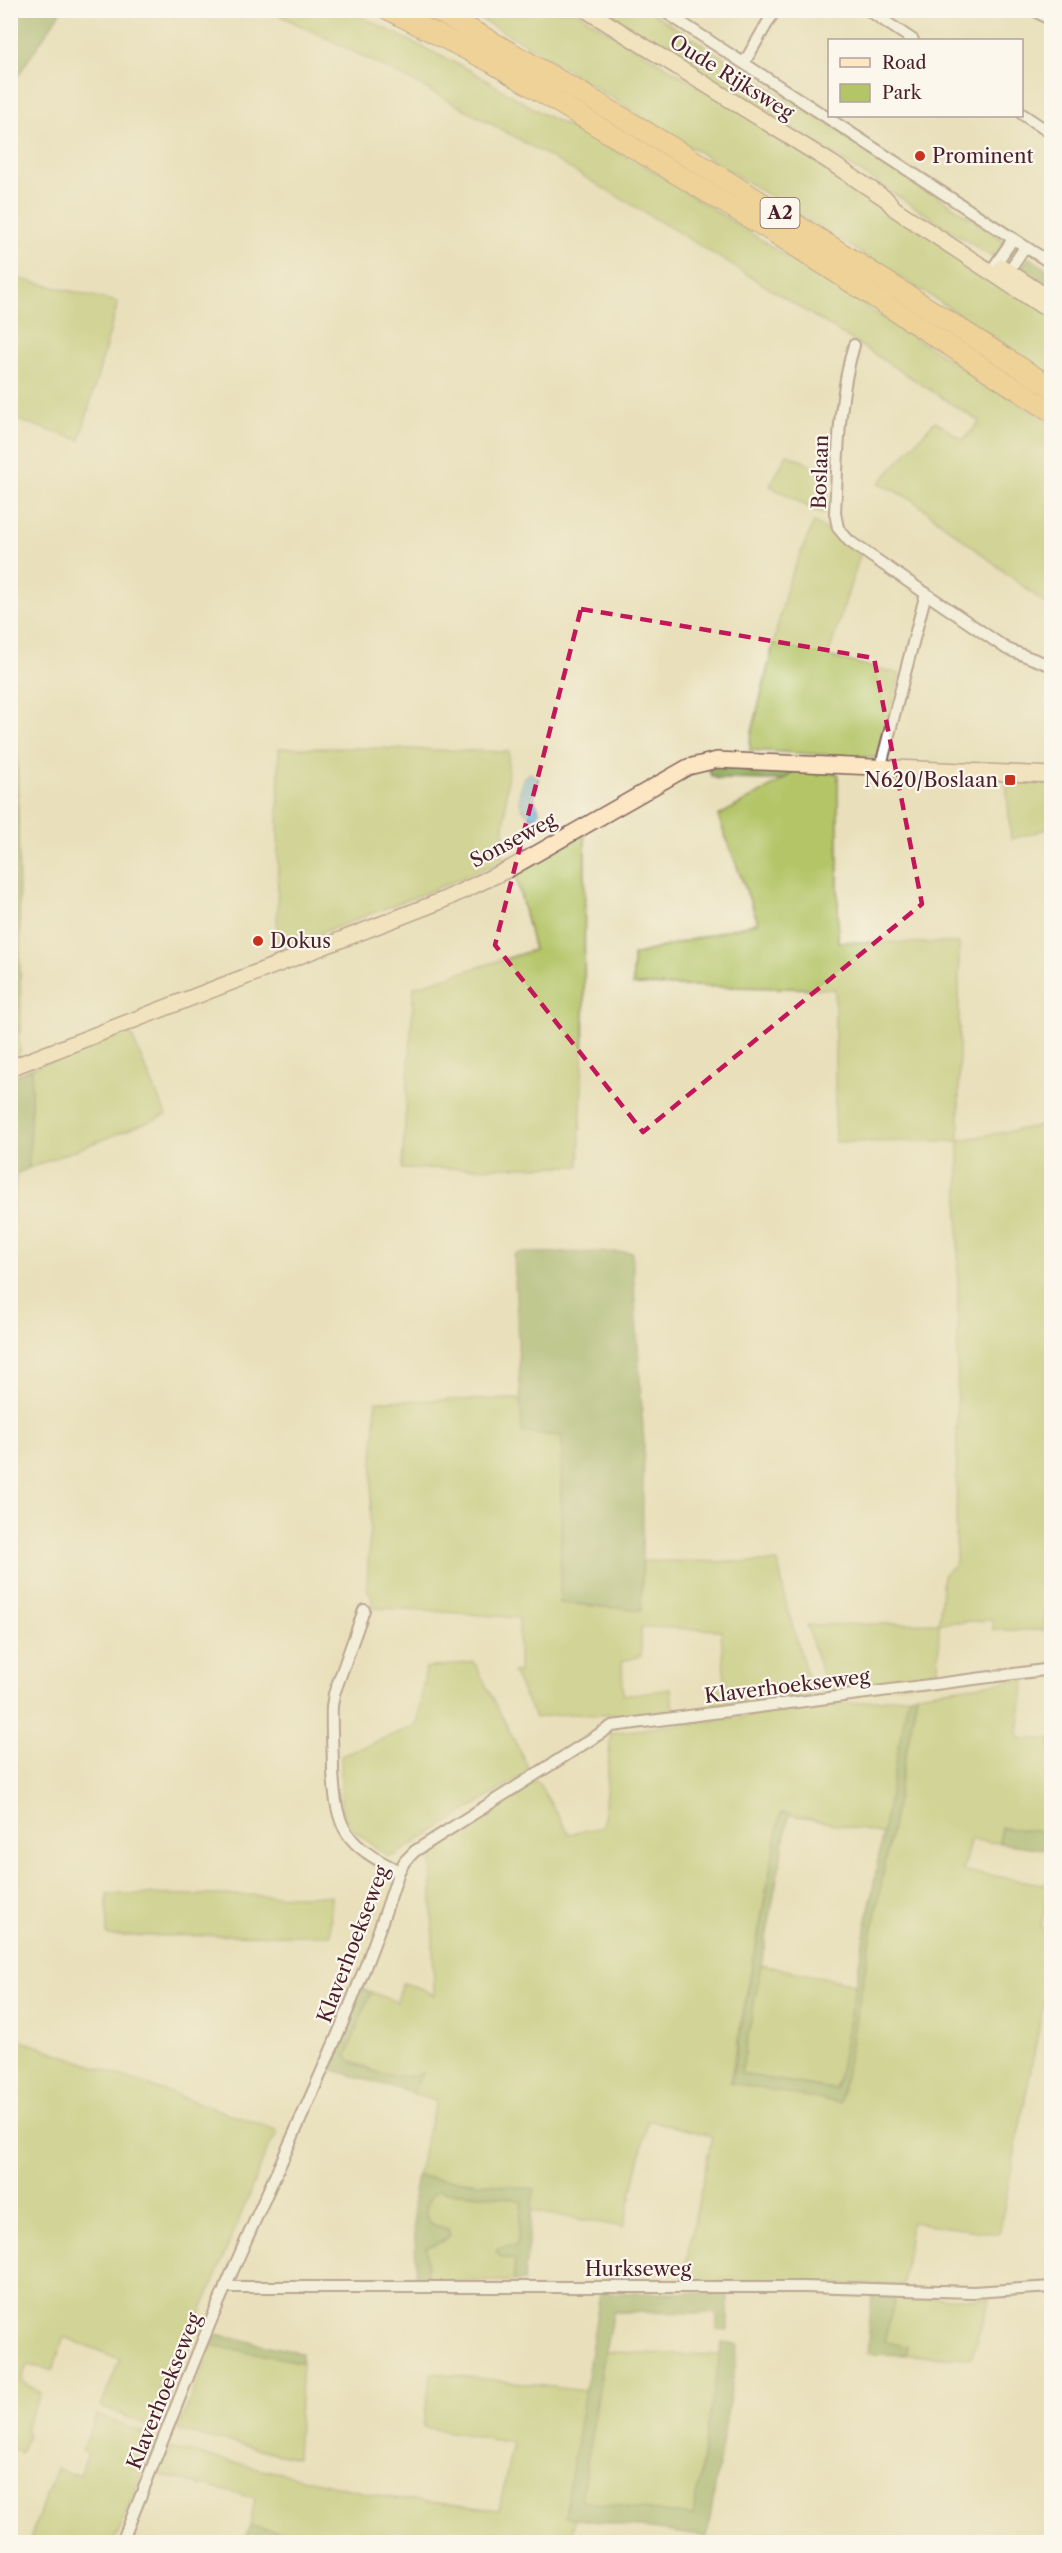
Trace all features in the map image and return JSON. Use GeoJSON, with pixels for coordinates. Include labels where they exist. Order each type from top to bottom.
{"type":"FeatureCollection","features":[{"type":"Feature","properties":{"kind":"highway","name":"A2"},"geometry":{"type":"LineString","coordinates":[[389,10],[491,62],[778,235],[1052,412]]}},
{"type":"Feature","properties":{"kind":"highway","name":"A2"},"geometry":{"type":"LineString","coordinates":[[435,10],[502,47],[788,218],[1052,388]]}},
{"type":"Feature","properties":{"kind":"main road","name":"Oude Rijksweg"},"geometry":{"type":"LineString","coordinates":[[586,10],[886,199],[900,202],[999,272],[1042,306],[1052,308]]}},
{"type":"Feature","properties":{"kind":"main road","name":"Oude Rijksweg"},"geometry":{"type":"LineString","coordinates":[[999,272],[1052,302]]}},
{"type":"Feature","properties":{"kind":"main road","name":"Sonseweg"},"geometry":{"type":"LineString","coordinates":[[10,1068],[451,896],[511,868],[688,766],[717,760],[1052,775]]}},
{"type":"Feature","properties":{"kind":"street"},"geometry":{"type":"LineString","coordinates":[[662,10],[1052,264]]}},
{"type":"Feature","properties":{"kind":"street"},"geometry":{"type":"LineString","coordinates":[[744,63],[775,10]]}},
{"type":"Feature","properties":{"kind":"street"},"geometry":{"type":"LineString","coordinates":[[868,10],[912,39]]}},
{"type":"Feature","properties":{"kind":"street"},"geometry":{"type":"LineString","coordinates":[[1036,11],[1052,21]]}},
{"type":"Feature","properties":{"kind":"street"},"geometry":{"type":"LineString","coordinates":[[1023,115],[1052,134]]}},
{"type":"Feature","properties":{"kind":"street"},"geometry":{"type":"LineString","coordinates":[[999,272],[1013,239]]}},
{"type":"Feature","properties":{"kind":"street"},"geometry":{"type":"LineString","coordinates":[[999,272],[1025,247]]}},
{"type":"Feature","properties":{"kind":"street","name":"Boslaan"},"geometry":{"type":"LineString","coordinates":[[854,345],[846,374],[839,424],[835,513],[838,528],[849,541],[1007,649],[1052,666]]}},
{"type":"Feature","properties":{"kind":"street"},"geometry":{"type":"LineString","coordinates":[[880,769],[926,593]]}},
{"type":"Feature","properties":{"kind":"street"},"geometry":{"type":"LineString","coordinates":[[364,1610],[334,1694],[332,1706],[335,1802],[340,1822],[350,1838],[381,1863],[399,1871]]}},
{"type":"Feature","properties":{"kind":"street","name":"Klaverhoekseweg"},"geometry":{"type":"LineString","coordinates":[[122,2542],[225,2287],[302,2118],[351,2002],[399,1871],[415,1851],[612,1726],[1052,1669]]}},
{"type":"Feature","properties":{"kind":"street","name":"Hurkseweg"},"geometry":{"type":"LineString","coordinates":[[225,2287],[792,2287],[973,2292],[1052,2287]]}},
{"type":"Feature","properties":{"kind":"highlighted area"},"geometry":{"type":"Polygon","coordinates":[[[581,609],[874,658],[922,904],[643,1132],[495,945],[581,609]]]}},
{"type":"Feature","properties":{"kind":"green space"},"geometry":{"type":"Polygon","coordinates":[[[10,11],[61,11],[11,86],[10,11]]]}},
{"type":"Feature","properties":{"kind":"green space"},"geometry":{"type":"Polygon","coordinates":[[[271,11],[350,11],[469,70],[543,114],[645,166],[1051,424],[1051,608],[911,499],[879,483],[935,421],[963,440],[980,422],[794,303],[605,189],[451,102],[271,11]]]}},
{"type":"Feature","properties":{"kind":"green space"},"geometry":{"type":"Polygon","coordinates":[[[466,11],[575,11],[748,116],[1051,313],[1051,375],[948,307],[527,45],[466,11]]]}},
{"type":"Feature","properties":{"kind":"green space"},"geometry":{"type":"Polygon","coordinates":[[[605,11],[649,11],[833,127],[1005,241],[999,251],[990,256],[774,116],[605,11]]]}},
{"type":"Feature","properties":{"kind":"green space"},"geometry":{"type":"Polygon","coordinates":[[[1030,258],[1051,272],[1051,295],[1018,274],[1022,263],[1030,258]]]}},
{"type":"Feature","properties":{"kind":"green space"},"geometry":{"type":"Polygon","coordinates":[[[11,277],[118,302],[80,440],[11,418],[11,277]]]}},
{"type":"Feature","properties":{"kind":"green space"},"geometry":{"type":"Polygon","coordinates":[[[787,454],[829,473],[826,512],[819,513],[770,486],[787,454]]]}},
{"type":"Feature","properties":{"kind":"green space"},"geometry":{"type":"Polygon","coordinates":[[[814,522],[861,552],[828,656],[900,674],[877,758],[750,750],[750,741],[788,583],[814,522]]]}},
{"type":"Feature","properties":{"kind":"green space"},"geometry":{"type":"Polygon","coordinates":[[[11,748],[15,1026],[20,1053],[11,1057],[11,748]]]}},
{"type":"Feature","properties":{"kind":"green space"},"geometry":{"type":"Polygon","coordinates":[[[11,748],[17,748],[21,1032],[18,1034],[15,1026],[11,748]]]}},
{"type":"Feature","properties":{"kind":"green space"},"geometry":{"type":"Polygon","coordinates":[[[279,748],[509,752],[502,861],[277,950],[279,748]]]}},
{"type":"Feature","properties":{"kind":"green space"},"geometry":{"type":"Polygon","coordinates":[[[708,767],[794,771],[783,780],[718,779],[711,776],[708,767]]]}},
{"type":"Feature","properties":{"kind":"green space"},"geometry":{"type":"Polygon","coordinates":[[[794,771],[838,773],[838,942],[959,943],[959,1140],[1051,1124],[1052,1565],[1044,1565],[1044,1630],[993,1630],[992,1620],[939,1623],[943,1575],[956,1563],[959,1141],[835,1142],[835,989],[633,985],[633,955],[758,922],[718,816],[783,780],[794,771]]]}},
{"type":"Feature","properties":{"kind":"green space"},"geometry":{"type":"Polygon","coordinates":[[[1006,781],[1051,784],[1051,828],[1011,839],[1006,781]]]}},
{"type":"Feature","properties":{"kind":"green space"},"geometry":{"type":"Polygon","coordinates":[[[585,834],[584,1029],[579,1166],[402,1169],[414,987],[534,950],[515,873],[585,834]]]}},
{"type":"Feature","properties":{"kind":"green space"},"geometry":{"type":"Polygon","coordinates":[[[129,1030],[166,1115],[29,1168],[32,1068],[129,1030]]]}},
{"type":"Feature","properties":{"kind":"green space"},"geometry":{"type":"Polygon","coordinates":[[[32,1068],[29,1168],[16,1174],[11,1237],[11,1077],[32,1068]]]}},
{"type":"Feature","properties":{"kind":"green space"},"geometry":{"type":"Polygon","coordinates":[[[632,1252],[644,1444],[641,1610],[560,1603],[562,1436],[524,1433],[522,1430],[514,1255],[518,1253],[632,1252]]]}},
{"type":"Feature","properties":{"kind":"green space"},"geometry":{"type":"Polygon","coordinates":[[[520,1399],[522,1432],[562,1436],[560,1603],[641,1610],[643,1561],[778,1562],[786,1604],[813,1695],[714,1706],[713,1692],[725,1686],[721,1630],[641,1627],[641,1656],[622,1661],[623,1695],[671,1689],[673,1711],[634,1716],[567,1714],[535,1718],[513,1672],[519,1672],[519,1618],[371,1608],[372,1598],[367,1588],[376,1401],[520,1399]]]}},
{"type":"Feature","properties":{"kind":"green space"},"geometry":{"type":"Polygon","coordinates":[[[939,1623],[938,1680],[828,1693],[807,1625],[939,1623]]]}},
{"type":"Feature","properties":{"kind":"green space"},"geometry":{"type":"Polygon","coordinates":[[[474,1662],[530,1771],[394,1856],[387,1856],[347,1825],[341,1808],[341,1756],[417,1725],[426,1668],[474,1662]]]}},
{"type":"Feature","properties":{"kind":"green space"},"geometry":{"type":"Polygon","coordinates":[[[1025,1679],[1018,1733],[1021,1739],[1051,1739],[1051,1832],[1002,1828],[999,1843],[970,1840],[963,1871],[1049,1885],[1041,1927],[1051,1930],[1051,1965],[999,2234],[911,2222],[903,2285],[682,2282],[712,2136],[648,2120],[624,2227],[531,2211],[533,2189],[417,2176],[436,2101],[412,2093],[422,2073],[404,2077],[384,2074],[348,2059],[346,2053],[371,1992],[397,2002],[402,1983],[434,1995],[431,1849],[536,1779],[569,1834],[603,1827],[611,1733],[910,1696],[884,1834],[781,1813],[730,2082],[840,2102],[917,1694],[1025,1679]]]}},
{"type":"Feature","properties":{"kind":"green space"},"geometry":{"type":"Polygon","coordinates":[[[917,1694],[840,2103],[731,2083],[781,1813],[789,1814],[741,2074],[830,2089],[835,2089],[837,2085],[907,1701],[910,1696],[917,1694]]]}},
{"type":"Feature","properties":{"kind":"green space"},"geometry":{"type":"Polygon","coordinates":[[[1002,1828],[1051,1832],[1051,1850],[999,1843],[1002,1828]]]}},
{"type":"Feature","properties":{"kind":"green space"},"geometry":{"type":"Polygon","coordinates":[[[107,1894],[331,1896],[330,1935],[109,1936],[107,1934],[107,1894]]]}},
{"type":"Feature","properties":{"kind":"green space"},"geometry":{"type":"Polygon","coordinates":[[[761,1965],[856,1984],[839,2079],[835,2089],[741,2074],[761,1965]]]}},
{"type":"Feature","properties":{"kind":"green space"},"geometry":{"type":"Polygon","coordinates":[[[361,1988],[371,1992],[346,2057],[362,2067],[383,2074],[415,2076],[423,2073],[412,2093],[327,2068],[361,1988]]]}},
{"type":"Feature","properties":{"kind":"green space"},"geometry":{"type":"Polygon","coordinates":[[[11,2037],[276,2130],[277,2134],[268,2148],[154,2428],[101,2406],[120,2359],[64,2337],[53,2370],[27,2365],[21,2381],[41,2393],[25,2428],[28,2436],[21,2453],[11,2449],[11,2037]]]}},
{"type":"Feature","properties":{"kind":"green space"},"geometry":{"type":"Polygon","coordinates":[[[417,2176],[534,2189],[524,2281],[513,2281],[515,2260],[501,2257],[496,2251],[500,2247],[517,2246],[522,2202],[512,2198],[438,2191],[428,2204],[427,2218],[429,2222],[448,2229],[450,2235],[446,2240],[427,2247],[427,2282],[417,2282],[413,2199],[417,2176]]]}},
{"type":"Feature","properties":{"kind":"green space"},"geometry":{"type":"Polygon","coordinates":[[[438,2191],[512,2198],[522,2202],[517,2246],[500,2247],[506,2258],[515,2260],[513,2281],[427,2282],[427,2247],[446,2240],[448,2229],[429,2222],[427,2218],[428,2204],[438,2191]]]}},
{"type":"Feature","properties":{"kind":"green space"},"geometry":{"type":"Polygon","coordinates":[[[600,2293],[728,2293],[728,2330],[717,2329],[717,2316],[714,2313],[613,2312],[582,2491],[582,2501],[693,2516],[722,2342],[736,2344],[738,2347],[707,2537],[565,2517],[600,2293]]]}},
{"type":"Feature","properties":{"kind":"green space"},"geometry":{"type":"Polygon","coordinates":[[[872,2295],[896,2296],[884,2341],[907,2347],[905,2355],[867,2354],[872,2295]]]}},
{"type":"Feature","properties":{"kind":"green space"},"geometry":{"type":"Polygon","coordinates":[[[896,2296],[990,2299],[971,2358],[905,2355],[907,2347],[884,2341],[896,2296]]]}},
{"type":"Feature","properties":{"kind":"green space"},"geometry":{"type":"Polygon","coordinates":[[[217,2334],[302,2353],[302,2362],[212,2345],[217,2334]]]}},
{"type":"Feature","properties":{"kind":"green space"},"geometry":{"type":"Polygon","coordinates":[[[212,2345],[302,2362],[297,2458],[178,2430],[212,2345]]]}},
{"type":"Feature","properties":{"kind":"green space"},"geometry":{"type":"Polygon","coordinates":[[[605,2352],[720,2355],[693,2516],[581,2501],[605,2352]]]}},
{"type":"Feature","properties":{"kind":"green space"},"geometry":{"type":"Polygon","coordinates":[[[431,2374],[585,2391],[565,2517],[575,2518],[570,2542],[321,2542],[250,2526],[255,2498],[158,2475],[170,2448],[384,2497],[499,2510],[513,2443],[423,2427],[431,2374]]]}},
{"type":"Feature","properties":{"kind":"green space"},"geometry":{"type":"Polygon","coordinates":[[[97,2415],[152,2436],[151,2441],[154,2444],[114,2542],[29,2542],[56,2468],[72,2475],[74,2473],[80,2475],[88,2454],[82,2451],[97,2415]]]}},
{"type":"Feature","properties":{"kind":"green space"},"geometry":{"type":"Polygon","coordinates":[[[250,2526],[321,2542],[244,2542],[250,2526]]]}},
{"type":"Feature","properties":{"kind":"water"},"geometry":{"type":"Polygon","coordinates":[[[530,773],[538,779],[533,797],[539,810],[537,817],[532,818],[523,810],[519,800],[524,777],[530,773]]]}},
{"type":"Feature","properties":{"kind":"place","name":"Prominent"},"geometry":{"type":"Point","coordinates":[920,156]}},
{"type":"Feature","properties":{"kind":"place","name":"N620/Boslaan"},"geometry":{"type":"Point","coordinates":[1010,780]}},
{"type":"Feature","properties":{"kind":"place","name":"Dokus"},"geometry":{"type":"Point","coordinates":[258,941]}}]}
